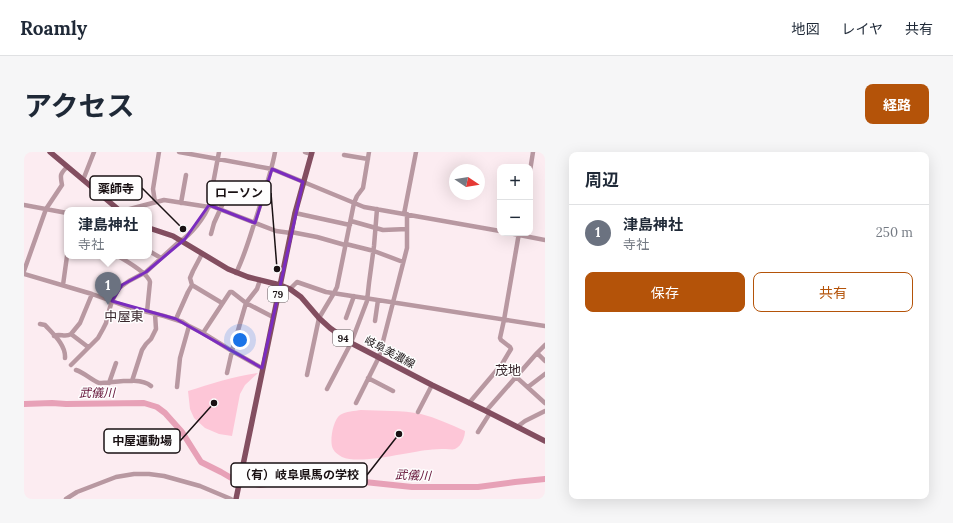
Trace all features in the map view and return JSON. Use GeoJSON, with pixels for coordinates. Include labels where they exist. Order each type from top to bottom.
{"type":"FeatureCollection","features":[{"type":"Feature","properties":{"kind":"main road"},"geometry":{"type":"LineString","coordinates":[[50,152],[58,155],[67,166],[115,207]]}},
{"type":"Feature","properties":{"kind":"main road","name":"79"},"geometry":{"type":"LineString","coordinates":[[234,498],[249,437],[295,213],[310,152]]}},
{"type":"Feature","properties":{"kind":"main road","name":"岐阜美濃線"},"geometry":{"type":"LineString","coordinates":[[152,229],[165,233],[236,273],[290,289],[301,297],[319,318],[340,336],[351,343],[545,441]]}},
{"type":"Feature","properties":{"kind":"street"},"geometry":{"type":"LineString","coordinates":[[83,180],[94,152]]}},
{"type":"Feature","properties":{"kind":"street"},"geometry":{"type":"LineString","coordinates":[[155,202],[153,189],[159,152]]}},
{"type":"Feature","properties":{"kind":"street"},"geometry":{"type":"LineString","coordinates":[[179,152],[272,170],[364,207],[497,230]]}},
{"type":"Feature","properties":{"kind":"street"},"geometry":{"type":"LineString","coordinates":[[71,365],[98,338],[106,323],[112,301],[119,288],[146,272],[184,239],[202,219],[209,206],[219,152]]}},
{"type":"Feature","properties":{"kind":"street"},"geometry":{"type":"LineString","coordinates":[[236,273],[244,256],[272,170],[275,152]]}},
{"type":"Feature","properties":{"kind":"street"},"geometry":{"type":"LineString","coordinates":[[305,152],[310,152]]}},
{"type":"Feature","properties":{"kind":"street"},"geometry":{"type":"LineString","coordinates":[[307,375],[319,318],[337,287],[354,203],[363,188],[369,152]]}},
{"type":"Feature","properties":{"kind":"street"},"geometry":{"type":"LineString","coordinates":[[356,403],[379,357],[404,262],[407,248],[406,214],[416,152]]}},
{"type":"Feature","properties":{"kind":"street"},"geometry":{"type":"LineString","coordinates":[[531,164],[533,152]]}},
{"type":"Feature","properties":{"kind":"street"},"geometry":{"type":"LineString","coordinates":[[344,155],[368,159]]}},
{"type":"Feature","properties":{"kind":"street"},"geometry":{"type":"LineString","coordinates":[[67,166],[60,177],[62,185],[46,209],[24,273],[147,312],[176,319],[203,333],[262,368]]}},
{"type":"Feature","properties":{"kind":"street"},"geometry":{"type":"LineString","coordinates":[[181,202],[186,175]]}},
{"type":"Feature","properties":{"kind":"street"},"geometry":{"type":"LineString","coordinates":[[211,234],[225,196]]}},
{"type":"Feature","properties":{"kind":"street"},"geometry":{"type":"LineString","coordinates":[[137,207],[164,200],[209,206],[276,231],[317,237],[346,244],[374,251],[404,262]]}},
{"type":"Feature","properties":{"kind":"street"},"geometry":{"type":"LineString","coordinates":[[24,205],[64,213]]}},
{"type":"Feature","properties":{"kind":"street"},"geometry":{"type":"LineString","coordinates":[[327,388],[351,343],[368,298],[374,251],[377,209]]}},
{"type":"Feature","properties":{"kind":"street"},"geometry":{"type":"LineString","coordinates":[[295,213],[383,230],[407,230]]}},
{"type":"Feature","properties":{"kind":"street"},"geometry":{"type":"LineString","coordinates":[[468,403],[502,364],[511,349],[500,338],[519,236]]}},
{"type":"Feature","properties":{"kind":"street"},"geometry":{"type":"LineString","coordinates":[[528,236],[545,240]]}},
{"type":"Feature","properties":{"kind":"street"},"geometry":{"type":"LineString","coordinates":[[152,253],[161,258]]}},
{"type":"Feature","properties":{"kind":"street"},"geometry":{"type":"LineString","coordinates":[[202,254],[190,278],[192,285],[222,302]]}},
{"type":"Feature","properties":{"kind":"street"},"geometry":{"type":"LineString","coordinates":[[63,285],[67,259]]}},
{"type":"Feature","properties":{"kind":"street"},"geometry":{"type":"LineString","coordinates":[[123,259],[150,280],[147,312]]}},
{"type":"Feature","properties":{"kind":"street"},"geometry":{"type":"LineString","coordinates":[[227,373],[246,303],[257,289],[260,280]]}},
{"type":"Feature","properties":{"kind":"street"},"geometry":{"type":"LineString","coordinates":[[290,289],[297,282],[326,292],[545,326]]}},
{"type":"Feature","properties":{"kind":"street"},"geometry":{"type":"LineString","coordinates":[[176,319],[192,285]]}},
{"type":"Feature","properties":{"kind":"street"},"geometry":{"type":"LineString","coordinates":[[203,333],[230,292],[246,303],[273,317]]}},
{"type":"Feature","properties":{"kind":"street"},"geometry":{"type":"LineString","coordinates":[[54,336],[68,336],[71,334],[80,323],[92,294]]}},
{"type":"Feature","properties":{"kind":"street"},"geometry":{"type":"LineString","coordinates":[[346,318],[354,296]]}},
{"type":"Feature","properties":{"kind":"street"},"geometry":{"type":"LineString","coordinates":[[375,321],[378,300]]}},
{"type":"Feature","properties":{"kind":"street"},"geometry":{"type":"LineString","coordinates":[[132,381],[142,350],[151,339],[156,329],[155,314]]}},
{"type":"Feature","properties":{"kind":"street"},"geometry":{"type":"LineString","coordinates":[[40,324],[45,325],[62,346],[65,358]]}},
{"type":"Feature","properties":{"kind":"street"},"geometry":{"type":"LineString","coordinates":[[177,387],[180,358],[189,326]]}},
{"type":"Feature","properties":{"kind":"street"},"geometry":{"type":"LineString","coordinates":[[71,334],[88,347]]}},
{"type":"Feature","properties":{"kind":"street"},"geometry":{"type":"LineString","coordinates":[[478,432],[488,412],[517,376],[545,345]]}},
{"type":"Feature","properties":{"kind":"street"},"geometry":{"type":"LineString","coordinates":[[537,353],[545,360]]}},
{"type":"Feature","properties":{"kind":"street"},"geometry":{"type":"LineString","coordinates":[[109,383],[116,363]]}},
{"type":"Feature","properties":{"kind":"street"},"geometry":{"type":"LineString","coordinates":[[502,364],[545,403]]}},
{"type":"Feature","properties":{"kind":"street"},"geometry":{"type":"LineString","coordinates":[[76,370],[83,372],[99,383],[132,381],[143,382],[151,386]]}},
{"type":"Feature","properties":{"kind":"street"},"geometry":{"type":"LineString","coordinates":[[528,387],[545,374]]}},
{"type":"Feature","properties":{"kind":"street"},"geometry":{"type":"LineString","coordinates":[[368,378],[393,391]]}},
{"type":"Feature","properties":{"kind":"street"},"geometry":{"type":"LineString","coordinates":[[418,412],[432,385]]}},
{"type":"Feature","properties":{"kind":"street"},"geometry":{"type":"LineString","coordinates":[[517,427],[525,421],[545,411]]}},
{"type":"Feature","properties":{"kind":"street"},"geometry":{"type":"LineString","coordinates":[[66,499],[77,492],[116,477],[134,474],[164,476],[200,486],[234,498]]}},
{"type":"Feature","properties":{"kind":"highlighted area"},"geometry":{"type":"Polygon","coordinates":[[[272,169],[303,182],[262,368],[176,319],[112,301],[122,285],[146,272],[185,239],[209,205],[255,223],[272,169]]]}},
{"type":"Feature","properties":{"kind":"shaded area"},"geometry":{"type":"Polygon","coordinates":[[[258,373],[245,385],[240,394],[232,436],[219,434],[205,428],[194,418],[190,409],[188,391],[231,378],[258,373]]]}},
{"type":"Feature","properties":{"kind":"shaded area"},"geometry":{"type":"Polygon","coordinates":[[[361,410],[399,411],[432,417],[465,431],[463,441],[460,446],[454,449],[430,450],[360,460],[342,457],[335,452],[331,441],[335,421],[342,414],[361,410]]]}},
{"type":"Feature","properties":{"kind":"waterway","name":"武儀川"},"geometry":{"type":"LineString","coordinates":[[24,404],[144,403],[157,407],[165,413],[182,432],[201,462],[233,479],[260,485],[307,478],[412,487],[478,487],[545,479]]}},
{"type":"Feature","properties":{"kind":"place","name":"薬師寺"},"geometry":{"type":"Point","coordinates":[183,229]}},
{"type":"Feature","properties":{"kind":"place","name":"ローソン"},"geometry":{"type":"Point","coordinates":[277,269]}},
{"type":"Feature","properties":{"kind":"place","name":"津島神社"},"geometry":{"type":"Point","coordinates":[108,305]}},
{"type":"Feature","properties":{"kind":"place","name":"中屋運動場"},"geometry":{"type":"Point","coordinates":[214,403]}},
{"type":"Feature","properties":{"kind":"place","name":"（有）岐阜県馬の学校"},"geometry":{"type":"Point","coordinates":[399,434]}},
{"type":"Feature","properties":{"kind":"district","name":"中屋東"},"geometry":{"type":"Point","coordinates":[124,316]}},
{"type":"Feature","properties":{"kind":"district","name":"茂地"},"geometry":{"type":"Point","coordinates":[508,370]}}]}
